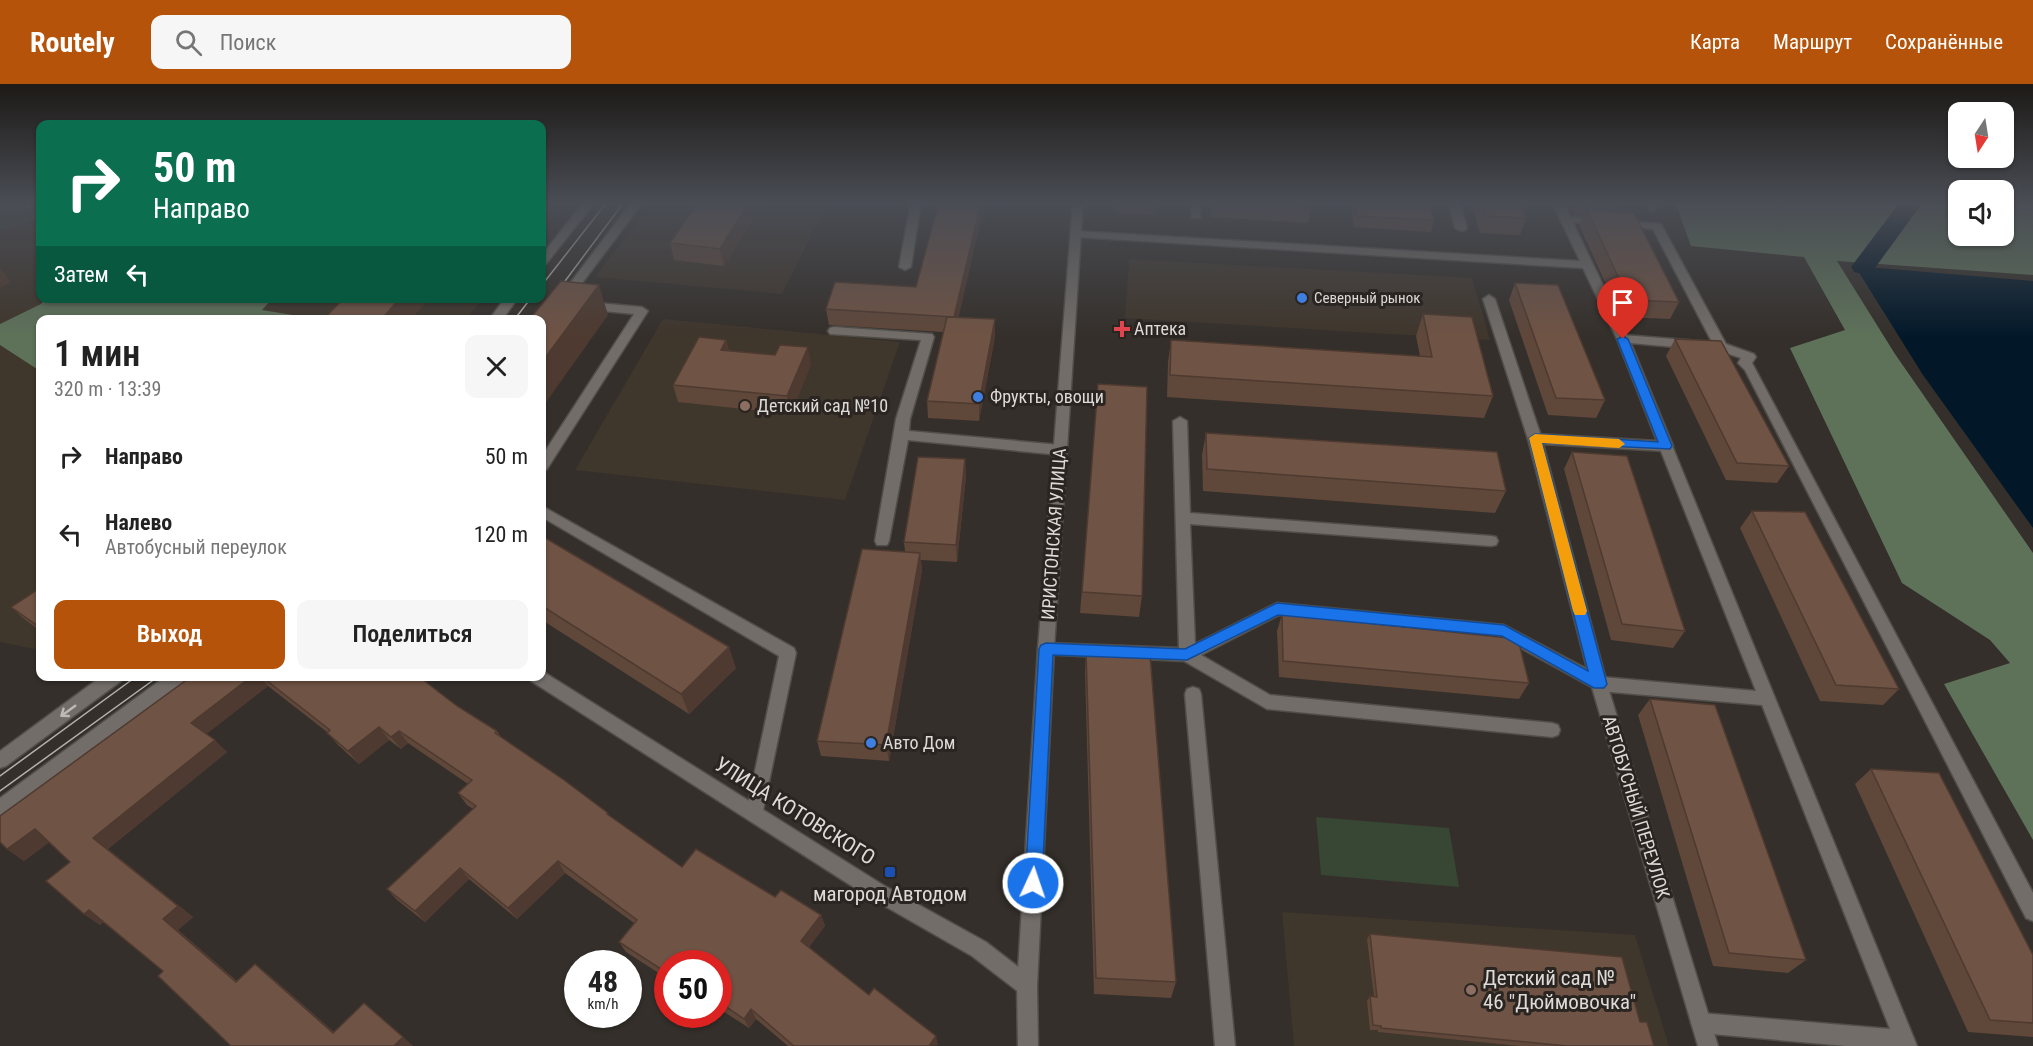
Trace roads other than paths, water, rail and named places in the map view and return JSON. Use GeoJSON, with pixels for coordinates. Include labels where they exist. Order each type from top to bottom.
{"type":"FeatureCollection","features":[{"type":"Feature","properties":{"kind":"street"},"geometry":{"type":"LineString","coordinates":[[546,323],[604,247]]}},
{"type":"Feature","properties":{"kind":"street"},"geometry":{"type":"LineString","coordinates":[[905,267],[908,247]]}},
{"type":"Feature","properties":{"kind":"street","name":"ИРИСТОНСКАЯ УЛИЦА"},"geometry":{"type":"LineString","coordinates":[[1028,1046],[1027,986],[1046,649],[1075,247]]}},
{"type":"Feature","properties":{"kind":"street"},"geometry":{"type":"LineString","coordinates":[[1288,247],[1586,265]]}},
{"type":"Feature","properties":{"kind":"street"},"geometry":{"type":"LineString","coordinates":[[1578,247],[1623,339],[1906,1043],[1701,1023]]}},
{"type":"Feature","properties":{"kind":"street"},"geometry":{"type":"LineString","coordinates":[[1668,247],[1721,347]]}},
{"type":"Feature","properties":{"kind":"street","name":"АВТОБУСНЫЙ ПЕРЕУЛОК"},"geometry":{"type":"LineString","coordinates":[[1489,299],[1535,438],[1599,684],[1708,1046]]}},
{"type":"Feature","properties":{"kind":"street"},"geometry":{"type":"LineString","coordinates":[[546,460],[642,311],[567,304],[562,301]]}},
{"type":"Feature","properties":{"kind":"street"},"geometry":{"type":"LineString","coordinates":[[499,315],[508,303]]}},
{"type":"Feature","properties":{"kind":"street"},"geometry":{"type":"LineString","coordinates":[[834,331],[928,337],[903,419],[882,541]]}},
{"type":"Feature","properties":{"kind":"street"},"geometry":{"type":"LineString","coordinates":[[1623,339],[1721,347],[1750,357],[1744,363],[1750,368],[2033,912]]}},
{"type":"Feature","properties":{"kind":"street"},"geometry":{"type":"LineString","coordinates":[[1180,422],[1187,655]]}},
{"type":"Feature","properties":{"kind":"street"},"geometry":{"type":"LineString","coordinates":[[902,435],[1060,450]]}},
{"type":"Feature","properties":{"kind":"street"},"geometry":{"type":"LineString","coordinates":[[1535,438],[1666,446]]}},
{"type":"Feature","properties":{"kind":"street"},"geometry":{"type":"LineString","coordinates":[[546,513],[788,653],[755,814]]}},
{"type":"Feature","properties":{"kind":"street"},"geometry":{"type":"LineString","coordinates":[[1183,518],[1491,542]]}},
{"type":"Feature","properties":{"kind":"street"},"geometry":{"type":"LineString","coordinates":[[1187,655],[1277,609],[1504,631],[1599,684],[1767,699]]}},
{"type":"Feature","properties":{"kind":"street"},"geometry":{"type":"LineString","coordinates":[[1046,649],[1187,655],[1266,702],[1552,730]]}},
{"type":"Feature","properties":{"kind":"street"},"geometry":{"type":"LineString","coordinates":[[0,761],[108,681]]}},
{"type":"Feature","properties":{"kind":"street"},"geometry":{"type":"LineString","coordinates":[[0,808],[172,681]]}},
{"type":"Feature","properties":{"kind":"street","name":"УЛИЦА КОТОВСКОГО"},"geometry":{"type":"LineString","coordinates":[[545,681],[876,891],[979,949],[1027,986]]}},
{"type":"Feature","properties":{"kind":"street"},"geometry":{"type":"LineString","coordinates":[[1193,694],[1225,1046]]}},
{"type":"Feature","properties":{"kind":"water"},"geometry":{"type":"Polygon","coordinates":[[[1855,266],[2033,281],[2033,528],[1923,375],[1855,266]]]}},
{"type":"Feature","properties":{"kind":"waterway"},"geometry":{"type":"LineString","coordinates":[[1863,267],[1878,247]]}},
{"type":"Feature","properties":{"kind":"tram line"},"geometry":{"type":"LineString","coordinates":[[546,280],[572,247]]}},
{"type":"Feature","properties":{"kind":"tram line"},"geometry":{"type":"LineString","coordinates":[[540,315],[591,247]]}},
{"type":"Feature","properties":{"kind":"tram line"},"geometry":{"type":"LineString","coordinates":[[518,315],[527,303]]}},
{"type":"Feature","properties":{"kind":"tram line"},"geometry":{"type":"LineString","coordinates":[[0,776],[130,681]]}},
{"type":"Feature","properties":{"kind":"tram line"},"geometry":{"type":"LineString","coordinates":[[0,791],[152,681]]}},
{"type":"Feature","properties":{"kind":"place","name":"Северный рынок"},"geometry":{"type":"Point","coordinates":[1302,298]}},
{"type":"Feature","properties":{"kind":"place","name":"Аптека"},"geometry":{"type":"Point","coordinates":[1122,329]}},
{"type":"Feature","properties":{"kind":"place","name":"Фрукты, овощи"},"geometry":{"type":"Point","coordinates":[978,397]}},
{"type":"Feature","properties":{"kind":"place","name":"Детский сад №10"},"geometry":{"type":"Point","coordinates":[745,406]}},
{"type":"Feature","properties":{"kind":"place","name":"Авто Дом"},"geometry":{"type":"Point","coordinates":[871,743]}},
{"type":"Feature","properties":{"kind":"place","name":"магород Автодом"},"geometry":{"type":"Point","coordinates":[890,872]}},
{"type":"Feature","properties":{"kind":"place","name":"Детский сад № 46 \"Дюймовочка\""},"geometry":{"type":"Point","coordinates":[1471,990]}}]}
